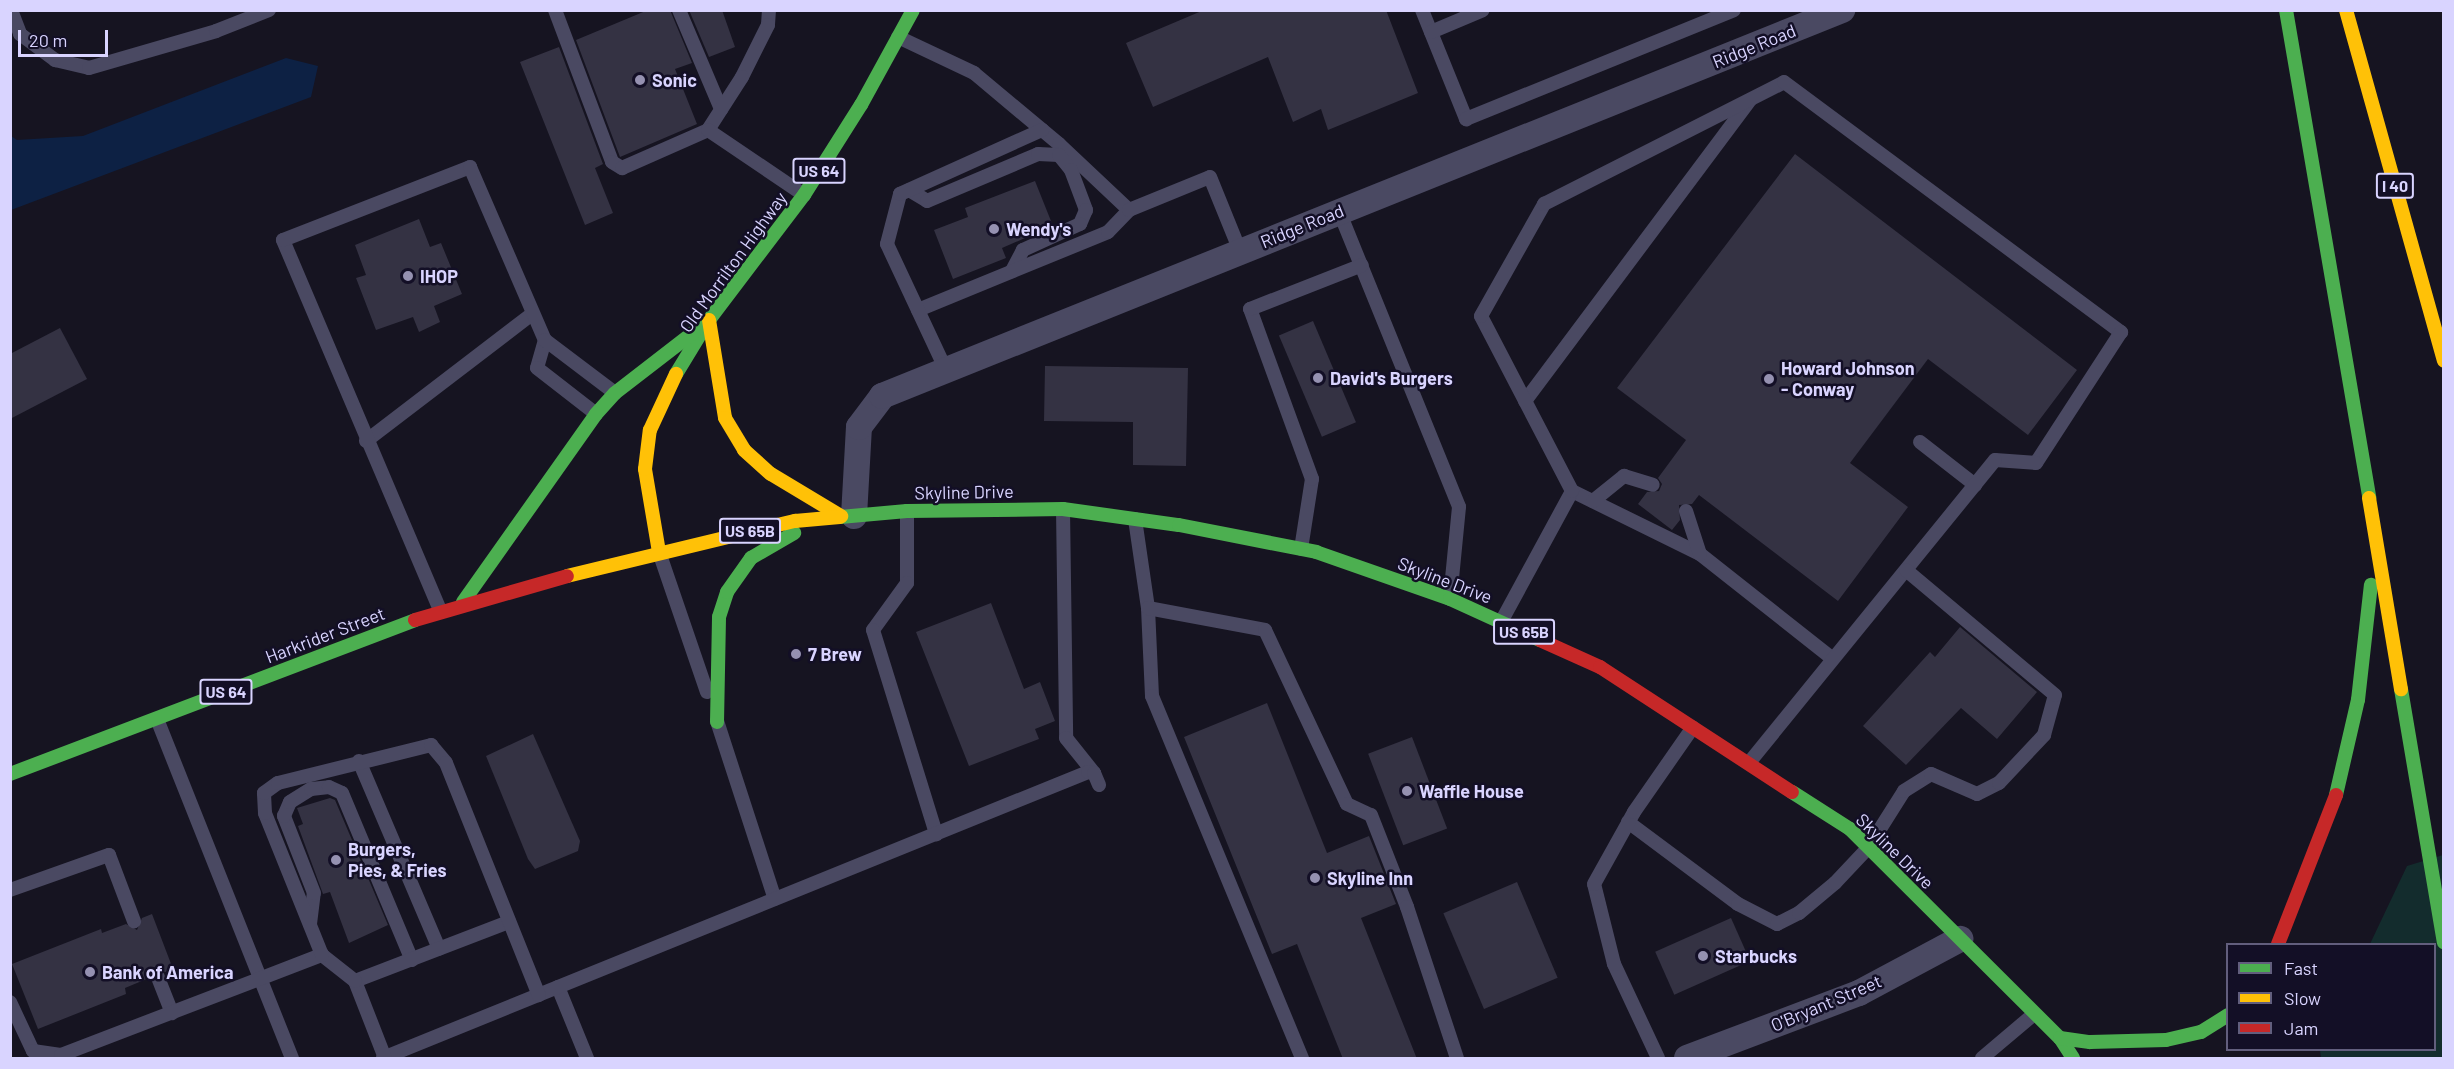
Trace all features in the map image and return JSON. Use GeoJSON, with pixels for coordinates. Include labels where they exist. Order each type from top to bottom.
{"type":"FeatureCollection","features":[{"type":"Feature","properties":{"kind":"main road","name":"Old Morrilton Highway"},"geometry":{"type":"LineString","coordinates":[[659,552],[645,469],[650,430],[671,383],[710,320],[804,195],[861,105],[913,10]]}},
{"type":"Feature","properties":{"kind":"main road"},"geometry":{"type":"LineString","coordinates":[[2286,10],[2444,942]]}},
{"type":"Feature","properties":{"kind":"main road","name":"I 40"},"geometry":{"type":"LineString","coordinates":[[2346,10],[2444,361]]}},
{"type":"Feature","properties":{"kind":"main road"},"geometry":{"type":"LineString","coordinates":[[710,320],[725,418],[744,450],[771,474],[848,516]]}},
{"type":"Feature","properties":{"kind":"main road","name":"US 64"},"geometry":{"type":"LineString","coordinates":[[463,602],[596,414],[615,393],[710,320]]}},
{"type":"Feature","properties":{"kind":"main road","name":"Skyline Drive"},"geometry":{"type":"LineString","coordinates":[[659,552],[795,521],[907,511],[1064,509],[1135,519],[1300,549],[1450,599],[1600,667],[1750,761],[1850,829],[2060,1038],[2073,1059]]}},
{"type":"Feature","properties":{"kind":"main road"},"geometry":{"type":"LineString","coordinates":[[717,722],[719,616],[734,577],[751,558],[774,543],[848,516]]}},
{"type":"Feature","properties":{"kind":"main road"},"geometry":{"type":"LineString","coordinates":[[2279,943],[2316,855],[2344,771],[2358,700],[2375,542]]}},
{"type":"Feature","properties":{"kind":"main road","name":"Harkrider Street"},"geometry":{"type":"LineString","coordinates":[[10,774],[463,602],[659,552]]}},
{"type":"Feature","properties":{"kind":"main road"},"geometry":{"type":"LineString","coordinates":[[2060,1038],[2090,1042],[2166,1040],[2201,1032],[2226,1016]]}},
{"type":"Feature","properties":{"kind":"street","name":"Ridge Road"},"geometry":{"type":"LineString","coordinates":[[848,516],[859,428],[882,396],[1842,10]]}},
{"type":"Feature","properties":{"kind":"street","name":"O'Bryant Street"},"geometry":{"type":"LineString","coordinates":[[1687,1059],[1859,993],[1960,939]]}},
{"type":"Feature","properties":{"kind":"lane"},"geometry":{"type":"LineString","coordinates":[[11,10],[20,34],[55,60],[89,68],[216,31],[269,10]]}},
{"type":"Feature","properties":{"kind":"lane"},"geometry":{"type":"LineString","coordinates":[[555,10],[612,162],[622,168],[708,130],[768,25],[769,10]]}},
{"type":"Feature","properties":{"kind":"lane"},"geometry":{"type":"LineString","coordinates":[[678,10],[721,110]]}},
{"type":"Feature","properties":{"kind":"lane"},"geometry":{"type":"LineString","coordinates":[[1422,10],[1466,119],[1734,10]]}},
{"type":"Feature","properties":{"kind":"lane"},"geometry":{"type":"LineString","coordinates":[[1431,32],[1483,10]]}},
{"type":"Feature","properties":{"kind":"lane"},"geometry":{"type":"LineString","coordinates":[[898,37],[974,74],[1042,130],[1129,210]]}},
{"type":"Feature","properties":{"kind":"lane"},"geometry":{"type":"LineString","coordinates":[[1750,761],[1995,460],[2036,463],[2121,332],[1784,82],[1544,204],[1481,316],[1572,491],[1701,554],[1833,659]]}},
{"type":"Feature","properties":{"kind":"lane"},"geometry":{"type":"LineString","coordinates":[[1525,401],[1752,98]]}},
{"type":"Feature","properties":{"kind":"lane"},"geometry":{"type":"LineString","coordinates":[[708,130],[804,195]]}},
{"type":"Feature","properties":{"kind":"lane"},"geometry":{"type":"LineString","coordinates":[[946,370],[887,244],[900,194],[1042,130]]}},
{"type":"Feature","properties":{"kind":"lane"},"geometry":{"type":"LineString","coordinates":[[909,190],[927,201],[1038,154],[1059,156],[1071,170],[1086,210],[1080,224],[1023,250],[1012,272]]}},
{"type":"Feature","properties":{"kind":"lane"},"geometry":{"type":"LineString","coordinates":[[440,610],[366,441],[283,240],[470,167],[544,340],[615,393]]}},
{"type":"Feature","properties":{"kind":"lane"},"geometry":{"type":"LineString","coordinates":[[918,310],[1108,232],[1129,210],[1210,177],[1240,251]]}},
{"type":"Feature","properties":{"kind":"lane"},"geometry":{"type":"LineString","coordinates":[[1339,211],[1459,507],[1450,599]]}},
{"type":"Feature","properties":{"kind":"lane"},"geometry":{"type":"LineString","coordinates":[[1300,549],[1312,479],[1250,309],[1362,265]]}},
{"type":"Feature","properties":{"kind":"lane"},"geometry":{"type":"LineString","coordinates":[[366,441],[532,314]]}},
{"type":"Feature","properties":{"kind":"lane"},"geometry":{"type":"LineString","coordinates":[[544,340],[537,368],[596,414]]}},
{"type":"Feature","properties":{"kind":"lane"},"geometry":{"type":"LineString","coordinates":[[1920,442],[1975,485]]}},
{"type":"Feature","properties":{"kind":"lane"},"geometry":{"type":"LineString","coordinates":[[1593,501],[1624,476],[1653,485]]}},
{"type":"Feature","properties":{"kind":"lane"},"geometry":{"type":"LineString","coordinates":[[1501,622],[1572,491]]}},
{"type":"Feature","properties":{"kind":"lane"},"geometry":{"type":"LineString","coordinates":[[539,995],[446,763],[431,745],[359,761],[278,783],[264,793],[265,813],[322,955],[355,981],[384,1058],[936,834],[1096,779],[1066,738],[1064,509]]}},
{"type":"Feature","properties":{"kind":"lane"},"geometry":{"type":"LineString","coordinates":[[907,511],[908,583],[873,630],[936,834]]}},
{"type":"Feature","properties":{"kind":"lane"},"geometry":{"type":"LineString","coordinates":[[1686,511],[1701,554]]}},
{"type":"Feature","properties":{"kind":"lane"},"geometry":{"type":"LineString","coordinates":[[1135,519],[1148,608],[1152,696],[1302,1059]]}},
{"type":"Feature","properties":{"kind":"lane"},"geometry":{"type":"LineString","coordinates":[[659,552],[775,899]]}},
{"type":"Feature","properties":{"kind":"lane"},"geometry":{"type":"LineString","coordinates":[[1628,822],[1738,904],[1777,924],[1799,913],[1868,848],[1904,791],[1931,774],[1977,794],[1999,783],[2044,735],[2055,695],[1906,570]]}},
{"type":"Feature","properties":{"kind":"lane"},"geometry":{"type":"LineString","coordinates":[[1148,608],[1265,630],[1347,804],[1371,814],[1407,907],[1458,1059]]}},
{"type":"Feature","properties":{"kind":"lane"},"geometry":{"type":"LineString","coordinates":[[157,719],[292,1059]]}},
{"type":"Feature","properties":{"kind":"lane"},"geometry":{"type":"LineString","coordinates":[[1658,1059],[1614,964],[1594,884],[1628,822],[1694,725]]}},
{"type":"Feature","properties":{"kind":"lane"},"geometry":{"type":"LineString","coordinates":[[359,761],[439,949]]}},
{"type":"Feature","properties":{"kind":"lane"},"geometry":{"type":"LineString","coordinates":[[310,924],[314,893],[284,816],[290,802],[311,789],[329,787],[342,793],[412,960]]}},
{"type":"Feature","properties":{"kind":"lane"},"geometry":{"type":"LineString","coordinates":[[10,890],[109,855],[134,921]]}},
{"type":"Feature","properties":{"kind":"lane"},"geometry":{"type":"LineString","coordinates":[[355,981],[509,922]]}},
{"type":"Feature","properties":{"kind":"lane"},"geometry":{"type":"LineString","coordinates":[[10,1002],[35,1055],[61,1055],[322,955]]}},
{"type":"Feature","properties":{"kind":"lane"},"geometry":{"type":"LineString","coordinates":[[157,975],[172,1013]]}},
{"type":"Feature","properties":{"kind":"lane"},"geometry":{"type":"LineString","coordinates":[[558,987],[587,1059]]}},
{"type":"Feature","properties":{"kind":"lane"},"geometry":{"type":"LineString","coordinates":[[1982,1059],[2034,1014]]}},
{"type":"Feature","properties":{"kind":"green space"},"geometry":{"type":"Polygon","coordinates":[[[2443,855],[2443,1058],[2321,1058],[2320,1051],[2436,1051],[2436,943],[2370,943],[2407,866],[2443,855]]]}},
{"type":"Feature","properties":{"kind":"water"},"geometry":{"type":"Polygon","coordinates":[[[286,58],[318,66],[311,97],[11,210],[11,136],[17,140],[83,136],[286,58]]]}},
{"type":"Feature","properties":{"kind":"building","name":"Sonic"},"geometry":{"type":"Polygon","coordinates":[[[648,10],[670,10],[692,63],[675,69],[697,124],[620,157],[576,40],[648,10]]]}},
{"type":"Feature","properties":{"kind":"building","name":"Sonic"},"geometry":{"type":"Polygon","coordinates":[[[689,10],[722,10],[735,47],[709,57],[689,10]]]}},
{"type":"Feature","properties":{"kind":"building"},"geometry":{"type":"Polygon","coordinates":[[[1204,10],[1386,10],[1418,93],[1328,130],[1321,109],[1293,122],[1268,57],[1153,107],[1126,43],[1204,10]]]}},
{"type":"Feature","properties":{"kind":"building"},"geometry":{"type":"Polygon","coordinates":[[[559,47],[603,164],[595,168],[613,213],[585,225],[520,62],[559,47]]]}},
{"type":"Feature","properties":{"kind":"building","name":"Howard Johnson - Conway"},"geometry":{"type":"Polygon","coordinates":[[[1795,154],[2077,370],[2028,435],[1928,359],[1850,463],[1908,507],[1838,601],[1699,495],[1692,504],[1679,505],[1680,520],[1672,530],[1638,504],[1647,492],[1659,491],[1662,484],[1658,478],[1686,440],[1617,388],[1795,154]]]}},
{"type":"Feature","properties":{"kind":"building","name":"Wendy's"},"geometry":{"type":"Polygon","coordinates":[[[1035,181],[1053,226],[1002,248],[1006,258],[953,279],[934,230],[968,217],[965,208],[1035,181]]]}},
{"type":"Feature","properties":{"kind":"building","name":"IHOP"},"geometry":{"type":"Polygon","coordinates":[[[419,219],[430,247],[441,243],[462,294],[434,306],[440,322],[419,332],[413,317],[376,330],[356,278],[366,275],[355,245],[419,219]]]}},
{"type":"Feature","properties":{"kind":"building","name":"David's Burgers"},"geometry":{"type":"Polygon","coordinates":[[[1313,321],[1356,422],[1322,437],[1279,335],[1313,321]]]}},
{"type":"Feature","properties":{"kind":"building"},"geometry":{"type":"Polygon","coordinates":[[[60,328],[87,379],[10,419],[10,354],[60,328]]]}},
{"type":"Feature","properties":{"kind":"building"},"geometry":{"type":"Polygon","coordinates":[[[1045,366],[1188,368],[1186,466],[1133,465],[1133,422],[1044,421],[1045,366]]]}},
{"type":"Feature","properties":{"kind":"building"},"geometry":{"type":"Polygon","coordinates":[[[991,603],[1024,689],[1040,682],[1055,721],[1035,729],[1039,739],[969,766],[916,632],[991,603]]]}},
{"type":"Feature","properties":{"kind":"building"},"geometry":{"type":"Polygon","coordinates":[[[1960,627],[2037,692],[1997,739],[1961,708],[1906,765],[1863,726],[1930,652],[1935,657],[1960,627]]]}},
{"type":"Feature","properties":{"kind":"building","name":"Skyline Inn"},"geometry":{"type":"Polygon","coordinates":[[[1267,703],[1327,853],[1369,836],[1396,904],[1361,918],[1417,1059],[1343,1059],[1297,944],[1272,954],[1184,737],[1267,703]]]}},
{"type":"Feature","properties":{"kind":"building"},"geometry":{"type":"Polygon","coordinates":[[[533,734],[580,841],[578,851],[535,869],[528,859],[486,756],[533,734]]]}},
{"type":"Feature","properties":{"kind":"building","name":"Waffle House"},"geometry":{"type":"Polygon","coordinates":[[[1412,737],[1447,828],[1403,845],[1368,754],[1412,737]]]}},
{"type":"Feature","properties":{"kind":"building","name":"Burgers, Pies, & Fries"},"geometry":{"type":"Polygon","coordinates":[[[330,798],[335,800],[388,925],[349,943],[330,892],[323,894],[298,826],[303,824],[297,808],[330,798]]]}},
{"type":"Feature","properties":{"kind":"building"},"geometry":{"type":"Polygon","coordinates":[[[1517,882],[1558,978],[1484,1009],[1443,913],[1517,882]]]}},
{"type":"Feature","properties":{"kind":"building","name":"Bank of America"},"geometry":{"type":"Polygon","coordinates":[[[152,914],[173,969],[165,972],[153,967],[149,978],[125,988],[126,994],[38,1029],[12,964],[101,929],[102,933],[126,924],[137,930],[142,918],[152,914]]]}},
{"type":"Feature","properties":{"kind":"building","name":"Starbucks"},"geometry":{"type":"Polygon","coordinates":[[[1731,918],[1750,961],[1674,995],[1655,952],[1731,918]]]}},
{"type":"Feature","properties":{"kind":"traffic: fast"},"geometry":{"type":"LineString","coordinates":[[676,374],[709,320],[804,195],[861,105],[913,10]]}},
{"type":"Feature","properties":{"kind":"traffic: fast"},"geometry":{"type":"LineString","coordinates":[[2286,10],[2369,498]]}},
{"type":"Feature","properties":{"kind":"traffic: fast"},"geometry":{"type":"LineString","coordinates":[[463,602],[596,414],[615,393],[694,332]]}},
{"type":"Feature","properties":{"kind":"traffic: fast"},"geometry":{"type":"LineString","coordinates":[[840,517],[907,511],[1063,509],[1179,525],[1316,552],[1450,599],[1540,640]]}},
{"type":"Feature","properties":{"kind":"traffic: fast"},"geometry":{"type":"LineString","coordinates":[[717,722],[719,617],[727,592],[751,558],[794,533]]}},
{"type":"Feature","properties":{"kind":"traffic: fast"},"geometry":{"type":"LineString","coordinates":[[2336,795],[2358,700],[2371,585]]}},
{"type":"Feature","properties":{"kind":"traffic: fast"},"geometry":{"type":"LineString","coordinates":[[10,774],[415,620]]}},
{"type":"Feature","properties":{"kind":"traffic: fast"},"geometry":{"type":"LineString","coordinates":[[2401,689],[2444,942]]}},
{"type":"Feature","properties":{"kind":"traffic: fast"},"geometry":{"type":"LineString","coordinates":[[1792,792],[1850,829],[2060,1038],[2073,1058]]}},
{"type":"Feature","properties":{"kind":"traffic: fast"},"geometry":{"type":"LineString","coordinates":[[2060,1038],[2090,1042],[2166,1040],[2201,1032],[2226,1016]]}},
{"type":"Feature","properties":{"kind":"traffic: slow"},"geometry":{"type":"LineString","coordinates":[[2346,10],[2444,361]]}},
{"type":"Feature","properties":{"kind":"traffic: slow"},"geometry":{"type":"LineString","coordinates":[[709,320],[725,418],[744,450],[771,474],[841,516]]}},
{"type":"Feature","properties":{"kind":"traffic: slow"},"geometry":{"type":"LineString","coordinates":[[659,552],[645,469],[650,430],[676,374]]}},
{"type":"Feature","properties":{"kind":"traffic: slow"},"geometry":{"type":"LineString","coordinates":[[2369,498],[2401,689]]}},
{"type":"Feature","properties":{"kind":"traffic: slow"},"geometry":{"type":"LineString","coordinates":[[567,576],[795,521],[840,517]]}},
{"type":"Feature","properties":{"kind":"traffic: jam"},"geometry":{"type":"LineString","coordinates":[[415,620],[567,576]]}},
{"type":"Feature","properties":{"kind":"traffic: jam"},"geometry":{"type":"LineString","coordinates":[[1540,640],[1600,667],[1792,792]]}},
{"type":"Feature","properties":{"kind":"traffic: jam"},"geometry":{"type":"LineString","coordinates":[[2278,943],[2336,795]]}},
{"type":"Feature","properties":{"kind":"place","name":"Sonic"},"geometry":{"type":"Point","coordinates":[640,80]}},
{"type":"Feature","properties":{"kind":"place","name":"Wendy's"},"geometry":{"type":"Point","coordinates":[994,229]}},
{"type":"Feature","properties":{"kind":"place","name":"IHOP"},"geometry":{"type":"Point","coordinates":[408,276]}},
{"type":"Feature","properties":{"kind":"place","name":"David's Burgers"},"geometry":{"type":"Point","coordinates":[1318,378]}},
{"type":"Feature","properties":{"kind":"place","name":"Howard Johnson - Conway"},"geometry":{"type":"Point","coordinates":[1769,379]}},
{"type":"Feature","properties":{"kind":"place","name":"7 Brew"},"geometry":{"type":"Point","coordinates":[796,654]}},
{"type":"Feature","properties":{"kind":"place","name":"Waffle House"},"geometry":{"type":"Point","coordinates":[1407,791]}},
{"type":"Feature","properties":{"kind":"place","name":"Burgers, Pies, & Fries"},"geometry":{"type":"Point","coordinates":[336,860]}},
{"type":"Feature","properties":{"kind":"place","name":"Skyline Inn"},"geometry":{"type":"Point","coordinates":[1315,878]}},
{"type":"Feature","properties":{"kind":"place","name":"Starbucks"},"geometry":{"type":"Point","coordinates":[1703,956]}},
{"type":"Feature","properties":{"kind":"place","name":"Bank of America"},"geometry":{"type":"Point","coordinates":[90,972]}}]}
